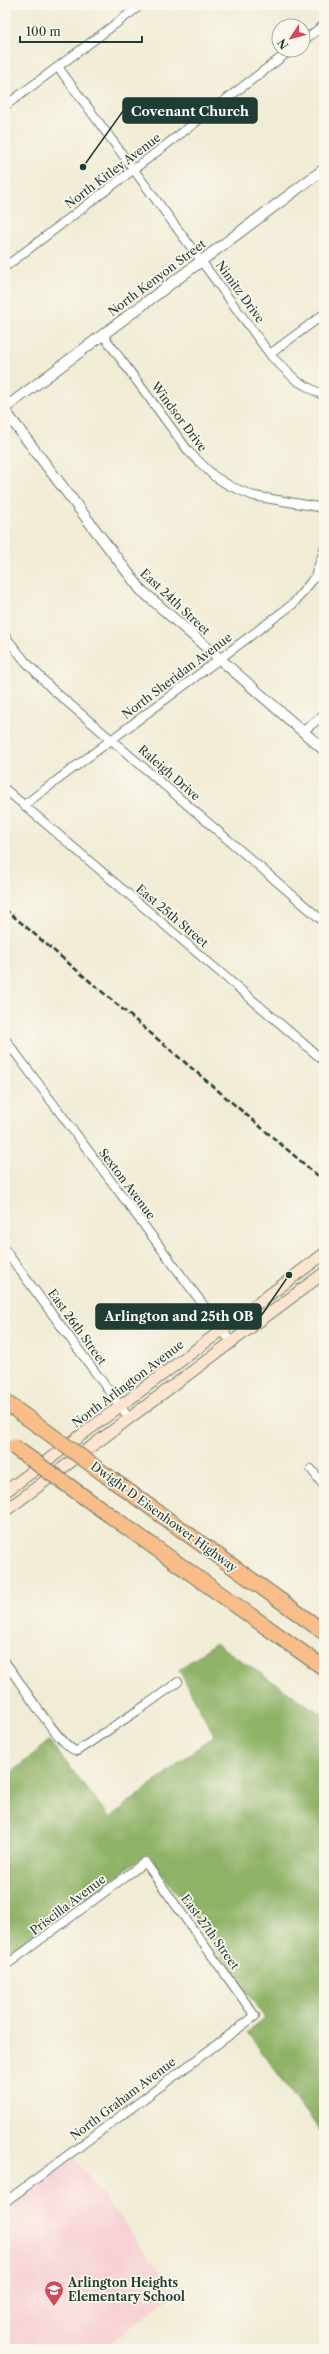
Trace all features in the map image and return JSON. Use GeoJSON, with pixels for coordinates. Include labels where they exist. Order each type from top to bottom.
{"type":"FeatureCollection","features":[{"type":"Feature","properties":{"kind":"highway","name":"Dwight D Eisenhower Highway"},"geometry":{"type":"LineString","coordinates":[[5,1402],[324,1632]]}},
{"type":"Feature","properties":{"kind":"highway"},"geometry":{"type":"LineString","coordinates":[[9,1444],[324,1668]]}},
{"type":"Feature","properties":{"kind":"main road","name":"North Arlington Avenue"},"geometry":{"type":"LineString","coordinates":[[5,1492],[222,1330],[323,1257]]}},
{"type":"Feature","properties":{"kind":"main road"},"geometry":{"type":"LineString","coordinates":[[5,1511],[324,1273]]}},
{"type":"Feature","properties":{"kind":"street"},"geometry":{"type":"LineString","coordinates":[[5,106],[141,5]]}},
{"type":"Feature","properties":{"kind":"street"},"geometry":{"type":"LineString","coordinates":[[311,35],[324,25]]}},
{"type":"Feature","properties":{"kind":"street","name":"North Kitley Avenue"},"geometry":{"type":"LineString","coordinates":[[5,267],[281,58]]}},
{"type":"Feature","properties":{"kind":"street","name":"Nimitz Drive"},"geometry":{"type":"LineString","coordinates":[[58,67],[270,354],[297,381],[324,396]]}},
{"type":"Feature","properties":{"kind":"street","name":"North Kenyon Street"},"geometry":{"type":"LineString","coordinates":[[5,408],[324,169]]}},
{"type":"Feature","properties":{"kind":"street"},"geometry":{"type":"LineString","coordinates":[[270,354],[324,314]]}},
{"type":"Feature","properties":{"kind":"street","name":"Windsor Drive"},"geometry":{"type":"LineString","coordinates":[[103,335],[189,452],[214,476],[230,486],[254,496],[324,508]]}},
{"type":"Feature","properties":{"kind":"street","name":"East 24th Street"},"geometry":{"type":"LineString","coordinates":[[5,411],[133,582],[154,604],[324,750]]}},
{"type":"Feature","properties":{"kind":"street","name":"North Sheridan Avenue"},"geometry":{"type":"LineString","coordinates":[[24,805],[302,596],[315,577],[324,550]]}},
{"type":"Feature","properties":{"kind":"street","name":"Raleigh Drive"},"geometry":{"type":"LineString","coordinates":[[5,636],[40,678],[324,922]]}},
{"type":"Feature","properties":{"kind":"street"},"geometry":{"type":"LineString","coordinates":[[302,732],[324,715]]}},
{"type":"Feature","properties":{"kind":"street","name":"East 25th Street"},"geometry":{"type":"LineString","coordinates":[[5,789],[324,1061]]}},
{"type":"Feature","properties":{"kind":"street","name":"Sexton Avenue"},"geometry":{"type":"LineString","coordinates":[[5,1040],[231,1342]]}},
{"type":"Feature","properties":{"kind":"street","name":"East 26th Street"},"geometry":{"type":"LineString","coordinates":[[5,1250],[129,1418]]}},
{"type":"Feature","properties":{"kind":"street"},"geometry":{"type":"LineString","coordinates":[[311,1468],[324,1486]]}},
{"type":"Feature","properties":{"kind":"street"},"geometry":{"type":"LineString","coordinates":[[5,1662],[58,1736],[70,1749],[81,1750],[178,1682]]}},
{"type":"Feature","properties":{"kind":"street","name":"Priscilla Avenue"},"geometry":{"type":"LineString","coordinates":[[5,1966],[145,1862]]}},
{"type":"Feature","properties":{"kind":"street","name":"East 27th Street"},"geometry":{"type":"LineString","coordinates":[[145,1862],[255,2016]]}},
{"type":"Feature","properties":{"kind":"street","name":"North Graham Avenue"},"geometry":{"type":"LineString","coordinates":[[5,2202],[255,2016]]}},
{"type":"Feature","properties":{"kind":"shaded area"},"geometry":{"type":"Polygon","coordinates":[[[74,2157],[176,2293],[102,2349],[5,2349],[5,2209],[74,2157]]]}},
{"type":"Feature","properties":{"kind":"green space"},"geometry":{"type":"Polygon","coordinates":[[[215,1643],[324,1716],[324,2136],[247,2032],[265,2018],[148,1853],[5,1957],[5,1778],[49,1741],[110,1818],[214,1735],[179,1670],[215,1643]]]}},
{"type":"Feature","properties":{"kind":"railway"},"geometry":{"type":"LineString","coordinates":[[5,909],[324,1181]]}},
{"type":"Feature","properties":{"kind":"place","name":"Covenant Church"},"geometry":{"type":"Point","coordinates":[83,167]}},
{"type":"Feature","properties":{"kind":"place","name":"Arlington and 25th OB"},"geometry":{"type":"Point","coordinates":[289,1275]}},
{"type":"Feature","properties":{"kind":"place","name":"Arlington Heights Elementary School"},"geometry":{"type":"Point","coordinates":[54,2307]}}]}
